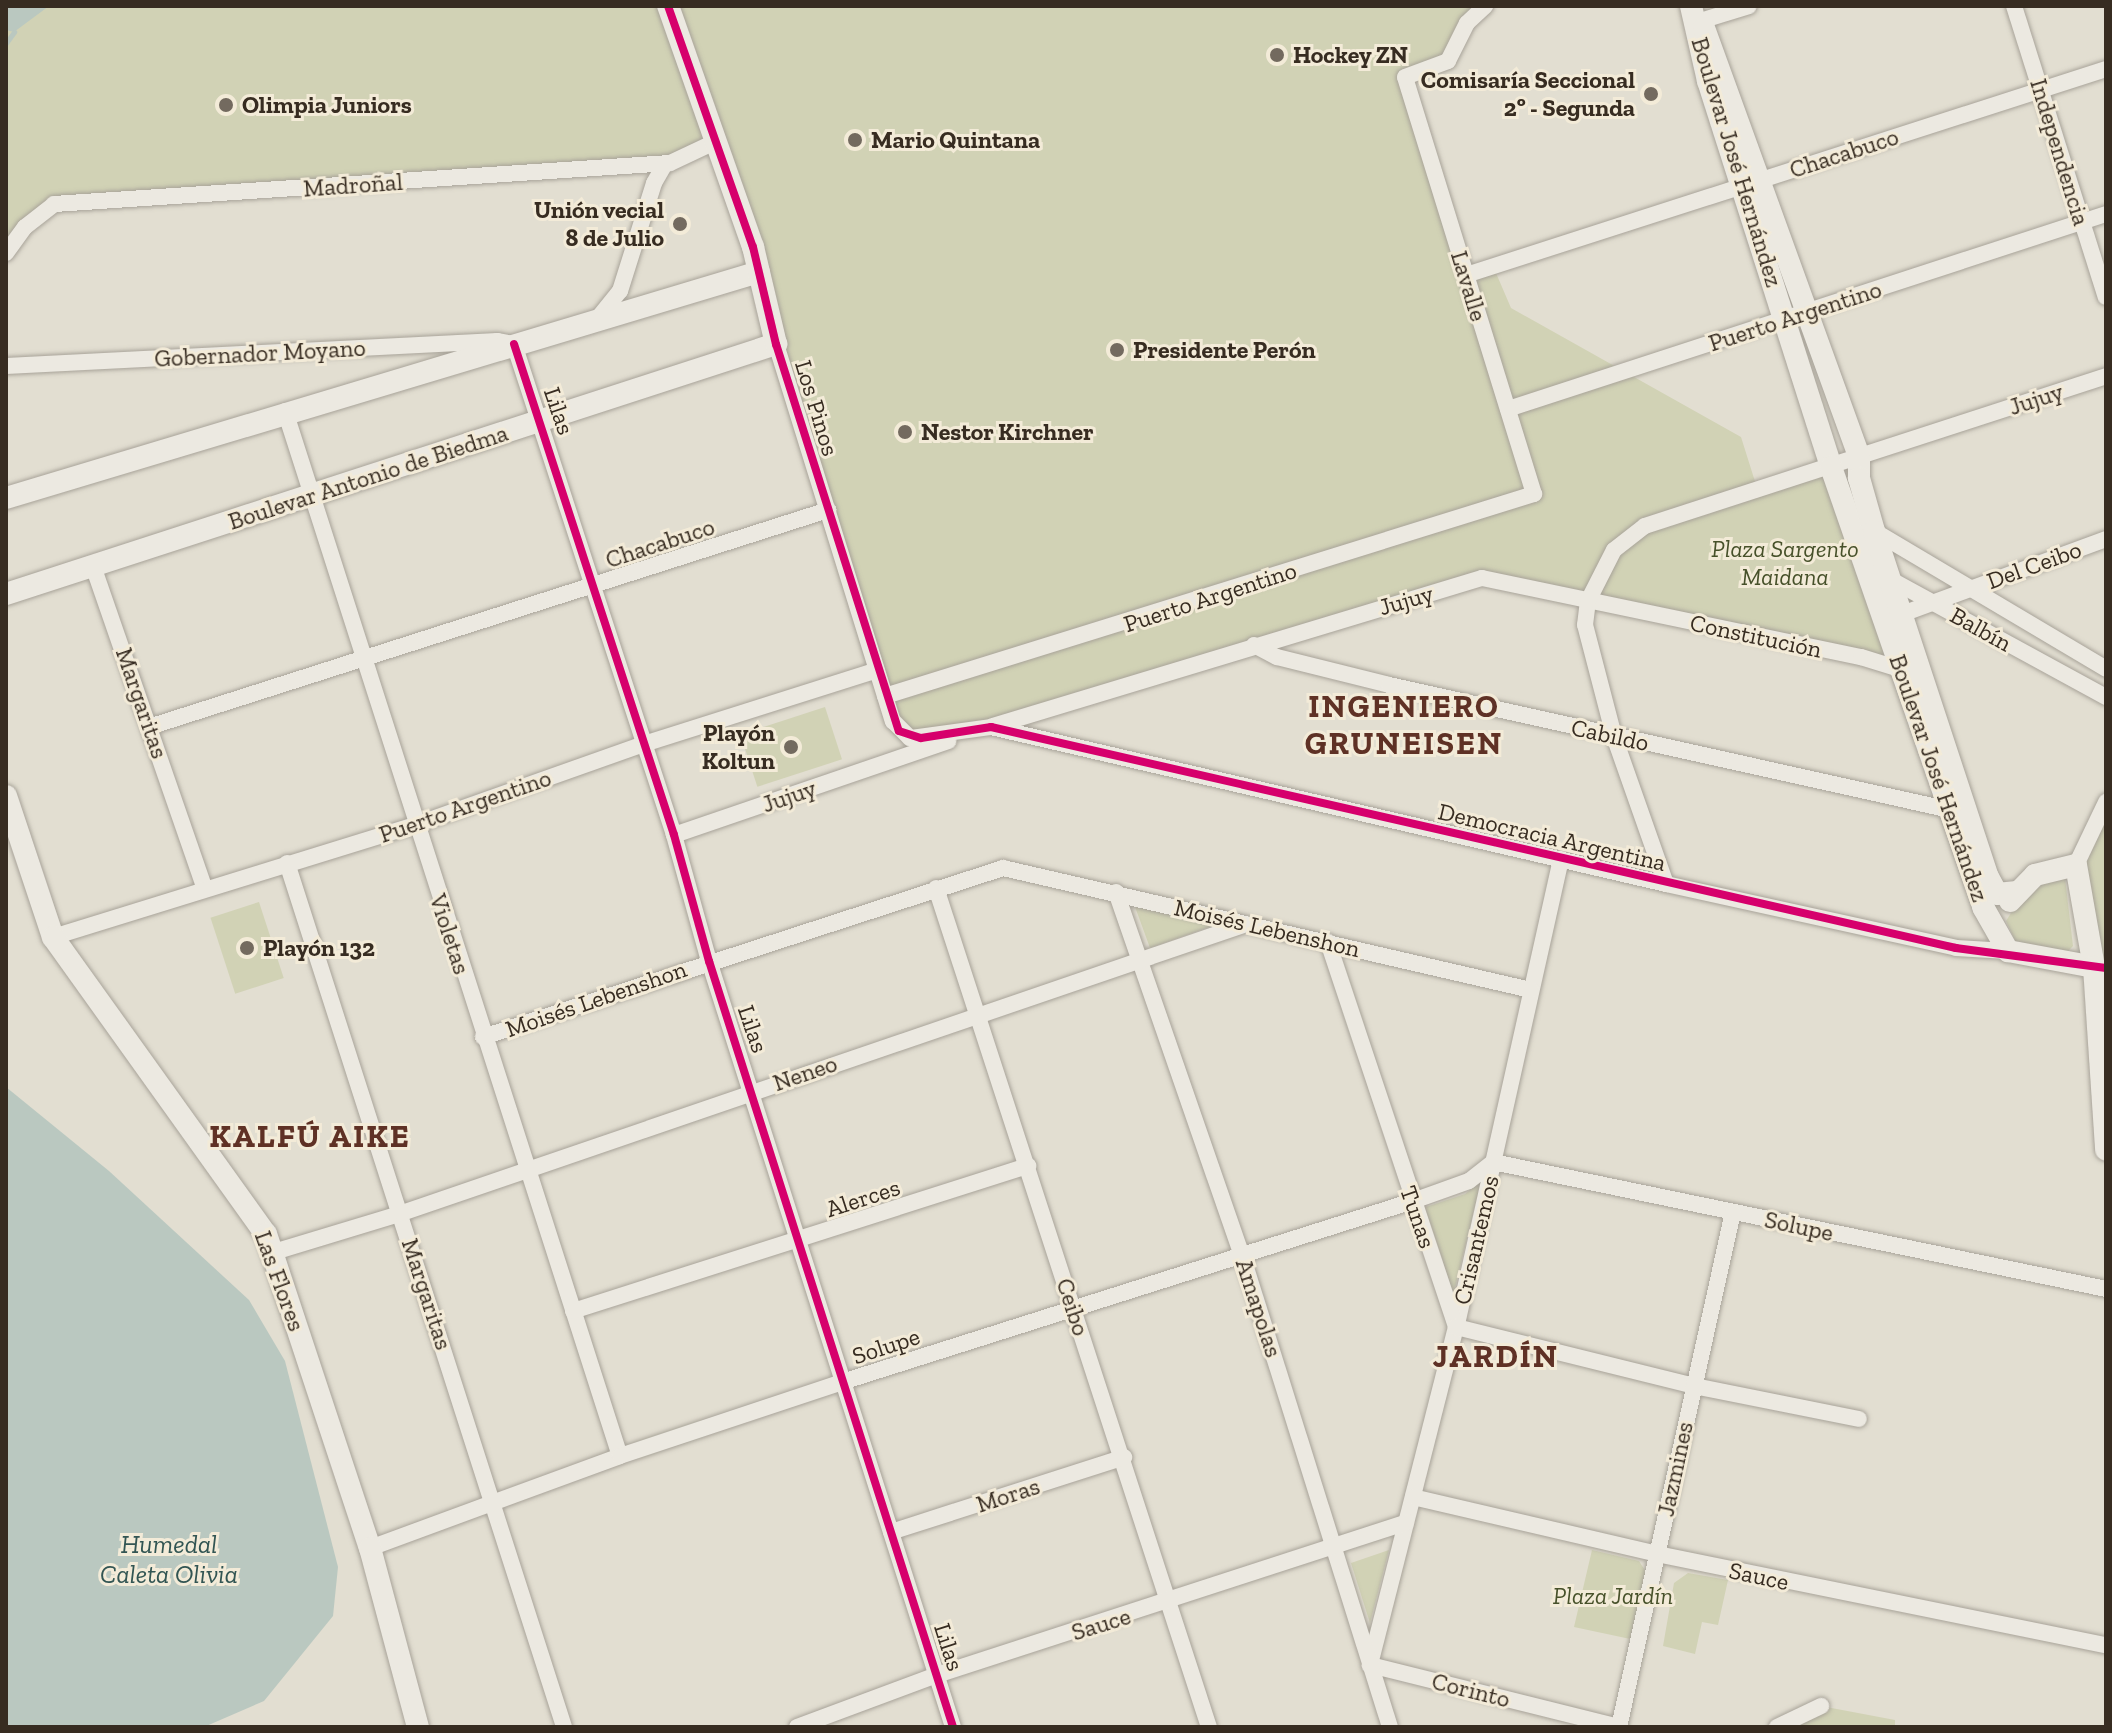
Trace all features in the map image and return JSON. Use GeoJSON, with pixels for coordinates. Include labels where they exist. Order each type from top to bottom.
{"type":"FeatureCollection","features":[{"type":"Feature","properties":{"kind":"street","name":"Los Pinos"},"geometry":{"type":"LineString","coordinates":[[668,6],[717,141],[759,272],[776,344],[885,696],[899,731],[910,738],[991,727]]}},
{"type":"Feature","properties":{"kind":"street","name":"Lavalle"},"geometry":{"type":"LineString","coordinates":[[1485,6],[1467,23],[1448,61],[1405,77],[1534,494]]}},
{"type":"Feature","properties":{"kind":"street"},"geometry":{"type":"LineString","coordinates":[[1694,14],[1749,6]]}},
{"type":"Feature","properties":{"kind":"street","name":"Independencia"},"geometry":{"type":"LineString","coordinates":[[2014,6],[2106,297]]}},
{"type":"Feature","properties":{"kind":"street","name":"Boulevar José Hernández"},"geometry":{"type":"LineString","coordinates":[[1694,14],[1709,33],[1785,320],[1831,467],[1892,640],[1912,672]]}},
{"type":"Feature","properties":{"kind":"street","name":"Chacabuco"},"geometry":{"type":"LineString","coordinates":[[1466,275],[2106,69]]}},
{"type":"Feature","properties":{"kind":"street","name":"Madroñal"},"geometry":{"type":"LineString","coordinates":[[6,253],[39,213],[54,204],[665,164],[717,141]]}},
{"type":"Feature","properties":{"kind":"street"},"geometry":{"type":"LineString","coordinates":[[595,320],[620,291],[654,183],[665,164]]}},
{"type":"Feature","properties":{"kind":"street","name":"Boulevar José Hernández"},"geometry":{"type":"LineString","coordinates":[[1751,184],[1808,312],[1859,456],[1859,478],[1874,531],[1904,612],[1912,672],[1992,926],[2008,951]]}},
{"type":"Feature","properties":{"kind":"street","name":"Puerto Argentino"},"geometry":{"type":"LineString","coordinates":[[1508,409],[2106,214]]}},
{"type":"Feature","properties":{"kind":"street"},"geometry":{"type":"LineString","coordinates":[[6,498],[285,411],[759,272]]}},
{"type":"Feature","properties":{"kind":"street","name":"Gobernador Moyano"},"geometry":{"type":"LineString","coordinates":[[6,366],[497,341],[514,344]]}},
{"type":"Feature","properties":{"kind":"street","name":"Lilas"},"geometry":{"type":"LineString","coordinates":[[514,344],[542,420],[674,835],[709,961],[753,1091],[953,1727]]}},
{"type":"Feature","properties":{"kind":"street","name":"Boulevar Antonio de Biedma"},"geometry":{"type":"LineString","coordinates":[[6,594],[776,344]]}},
{"type":"Feature","properties":{"kind":"street","name":"Jujuy"},"geometry":{"type":"LineString","coordinates":[[674,835],[991,727],[1482,578],[1588,601],[1614,550],[1645,526],[2106,376]]}},
{"type":"Feature","properties":{"kind":"street","name":"Violetas"},"geometry":{"type":"LineString","coordinates":[[285,411],[367,658],[415,825],[620,1456]]}},
{"type":"Feature","properties":{"kind":"street","name":"Puerto Argentino"},"geometry":{"type":"LineString","coordinates":[[885,696],[1534,494]]}},
{"type":"Feature","properties":{"kind":"street","name":"Chacabuco"},"geometry":{"type":"LineString","coordinates":[[152,726],[828,510]]}},
{"type":"Feature","properties":{"kind":"street","name":"Balbín"},"geometry":{"type":"LineString","coordinates":[[1874,531],[2106,669]]}},
{"type":"Feature","properties":{"kind":"street","name":"Del Ceibo"},"geometry":{"type":"LineString","coordinates":[[1904,612],[2106,539]]}},
{"type":"Feature","properties":{"kind":"street","name":"Balbín"},"geometry":{"type":"LineString","coordinates":[[1862,554],[1893,581],[2106,697]]}},
{"type":"Feature","properties":{"kind":"street","name":"Margaritas"},"geometry":{"type":"LineString","coordinates":[[93,566],[152,726],[204,887]]}},
{"type":"Feature","properties":{"kind":"street"},"geometry":{"type":"LineString","coordinates":[[1588,601],[1587,638],[1614,736],[1666,884]]}},
{"type":"Feature","properties":{"kind":"street","name":"Constitución"},"geometry":{"type":"LineString","coordinates":[[1588,601],[1861,657],[1912,672]]}},
{"type":"Feature","properties":{"kind":"street"},"geometry":{"type":"LineString","coordinates":[[1892,640],[1892,620],[1904,612]]}},
{"type":"Feature","properties":{"kind":"street","name":"Cabildo"},"geometry":{"type":"LineString","coordinates":[[1254,645],[1277,657],[1389,685],[1958,813]]}},
{"type":"Feature","properties":{"kind":"street","name":"Puerto Argentino"},"geometry":{"type":"LineString","coordinates":[[53,937],[204,887],[415,825],[644,744],[877,670]]}},
{"type":"Feature","properties":{"kind":"street","name":"Democracia Argentina"},"geometry":{"type":"LineString","coordinates":[[991,727],[1956,948],[2008,951],[2100,967]]}},
{"type":"Feature","properties":{"kind":"street","name":"Las Flores"},"geometry":{"type":"LineString","coordinates":[[6,796],[53,937],[258,1219],[274,1252],[370,1548],[418,1727]]}},
{"type":"Feature","properties":{"kind":"street"},"geometry":{"type":"LineString","coordinates":[[2106,802],[2076,865],[2100,967],[2106,1150]]}},
{"type":"Feature","properties":{"kind":"street","name":"Boulevar José Hernández"},"geometry":{"type":"LineString","coordinates":[[1958,813],[1992,887],[2003,897],[2017,892]]}},
{"type":"Feature","properties":{"kind":"street","name":"Crisantemos"},"geometry":{"type":"LineString","coordinates":[[1370,1665],[1456,1327],[1561,859]]}},
{"type":"Feature","properties":{"kind":"street","name":"Margaritas"},"geometry":{"type":"LineString","coordinates":[[287,863],[402,1213],[564,1727]]}},
{"type":"Feature","properties":{"kind":"street"},"geometry":{"type":"LineString","coordinates":[[1956,948],[1992,926],[2017,892],[2048,868],[2076,865]]}},
{"type":"Feature","properties":{"kind":"street","name":"Moisés Lebenshon"},"geometry":{"type":"LineString","coordinates":[[483,1037],[709,961],[1003,868],[1531,990]]}},
{"type":"Feature","properties":{"kind":"street","name":"Ceibo"},"geometry":{"type":"LineString","coordinates":[[936,888],[1172,1602],[1209,1727]]}},
{"type":"Feature","properties":{"kind":"street","name":"Amapolas"},"geometry":{"type":"LineString","coordinates":[[1116,892],[1243,1258],[1337,1547],[1390,1727]]}},
{"type":"Feature","properties":{"kind":"street","name":"Neneo"},"geometry":{"type":"LineString","coordinates":[[274,1252],[402,1213],[525,1167],[1246,924]]}},
{"type":"Feature","properties":{"kind":"street","name":"Tunas"},"geometry":{"type":"LineString","coordinates":[[1328,942],[1456,1327]]}},
{"type":"Feature","properties":{"kind":"street","name":"Solupe"},"geometry":{"type":"LineString","coordinates":[[370,1548],[620,1456],[842,1382],[1073,1307],[1243,1258],[1413,1201],[1469,1181],[1493,1162],[2106,1289]]}},
{"type":"Feature","properties":{"kind":"street","name":"Alerces"},"geometry":{"type":"LineString","coordinates":[[573,1311],[1028,1166]]}},
{"type":"Feature","properties":{"kind":"street","name":"Jazmines"},"geometry":{"type":"LineString","coordinates":[[1619,1727],[1733,1212]]}},
{"type":"Feature","properties":{"kind":"street"},"geometry":{"type":"LineString","coordinates":[[1456,1327],[1694,1386],[1859,1419]]}},
{"type":"Feature","properties":{"kind":"street","name":"Moras"},"geometry":{"type":"LineString","coordinates":[[891,1532],[1124,1457]]}},
{"type":"Feature","properties":{"kind":"street","name":"Sauce"},"geometry":{"type":"LineString","coordinates":[[1413,1497],[1657,1554],[2106,1645]]}},
{"type":"Feature","properties":{"kind":"street","name":"Sauce"},"geometry":{"type":"LineString","coordinates":[[797,1727],[937,1675],[1172,1602],[1406,1523]]}},
{"type":"Feature","properties":{"kind":"street","name":"Corinto"},"geometry":{"type":"LineString","coordinates":[[1370,1665],[1619,1727]]}},
{"type":"Feature","properties":{"kind":"street"},"geometry":{"type":"LineString","coordinates":[[1777,1727],[1821,1706]]}},
{"type":"Feature","properties":{"kind":"green space","name":"Plaza Sargento Maidana"},"geometry":{"type":"Polygon","coordinates":[[[6,6],[1485,6],[1448,61],[1405,77],[1466,274],[1493,266],[1511,308],[1741,437],[1758,491],[1831,467],[1901,670],[1482,578],[991,727],[899,731],[717,142],[670,163],[55,204],[6,253],[6,6]]]}},
{"type":"Feature","properties":{"kind":"green space","name":"Playón Koltun"},"geometry":{"type":"Polygon","coordinates":[[[825,707],[842,759],[757,787],[740,735],[825,707]]]}},
{"type":"Feature","properties":{"kind":"green space"},"geometry":{"type":"Polygon","coordinates":[[[2106,804],[2106,968],[2094,967],[2076,865],[2106,804]]]}},
{"type":"Feature","properties":{"kind":"green space"},"geometry":{"type":"Polygon","coordinates":[[[2065,878],[2073,946],[2063,956],[2017,945],[2006,921],[2011,913],[2036,885],[2065,878]]]}},
{"type":"Feature","properties":{"kind":"green space","name":"Playón 132"},"geometry":{"type":"Polygon","coordinates":[[[259,902],[284,978],[235,994],[210,918],[259,902]]]}},
{"type":"Feature","properties":{"kind":"green space"},"geometry":{"type":"Polygon","coordinates":[[[1134,904],[1218,924],[1150,948],[1134,904]]]}},
{"type":"Feature","properties":{"kind":"green space"},"geometry":{"type":"Polygon","coordinates":[[[1481,1181],[1453,1296],[1420,1209],[1465,1194],[1481,1181]]]}},
{"type":"Feature","properties":{"kind":"green space"},"geometry":{"type":"Polygon","coordinates":[[[1389,1550],[1370,1623],[1351,1563],[1389,1550]]]}},
{"type":"Feature","properties":{"kind":"green space","name":"Plaza Jardín"},"geometry":{"type":"Polygon","coordinates":[[[1592,1550],[1639,1561],[1648,1575],[1635,1640],[1574,1627],[1592,1550]]]}},
{"type":"Feature","properties":{"kind":"green space","name":"Plaza Jardín"},"geometry":{"type":"Polygon","coordinates":[[[1688,1573],[1728,1580],[1718,1625],[1702,1622],[1695,1654],[1663,1646],[1674,1583],[1688,1573]]]}},
{"type":"Feature","properties":{"kind":"green space"},"geometry":{"type":"Polygon","coordinates":[[[1821,1706],[1895,1720],[1895,1727],[1777,1727],[1821,1706]]]}},
{"type":"Feature","properties":{"kind":"water"},"geometry":{"type":"Polygon","coordinates":[[[6,6],[49,6],[14,32],[6,30],[6,6]]]}},
{"type":"Feature","properties":{"kind":"water","name":"Humedal Caleta Olivia"},"geometry":{"type":"Polygon","coordinates":[[[6,1087],[109,1171],[249,1300],[285,1361],[338,1567],[333,1616],[264,1701],[204,1727],[6,1727],[6,1087]]]}},
{"type":"Feature","properties":{"kind":"waterway"},"geometry":{"type":"LineString","coordinates":[[6,43],[14,32]]}},
{"type":"Feature","properties":{"kind":"cycle path"},"geometry":{"type":"LineString","coordinates":[[668,6],[753,247],[776,344],[899,731],[921,738],[991,727],[1956,948],[2106,968]]}},
{"type":"Feature","properties":{"kind":"cycle path"},"geometry":{"type":"LineString","coordinates":[[514,344],[674,835],[709,961],[953,1727]]}},
{"type":"Feature","properties":{"kind":"place","name":"Hockey ZN"},"geometry":{"type":"Point","coordinates":[1277,55]}},
{"type":"Feature","properties":{"kind":"place","name":"Comisaría Seccional 2º - Segunda"},"geometry":{"type":"Point","coordinates":[1651,94]}},
{"type":"Feature","properties":{"kind":"place","name":"Olimpia Juniors"},"geometry":{"type":"Point","coordinates":[226,105]}},
{"type":"Feature","properties":{"kind":"place","name":"Mario Quintana"},"geometry":{"type":"Point","coordinates":[855,140]}},
{"type":"Feature","properties":{"kind":"place","name":"Unión vecial 8 de Julio"},"geometry":{"type":"Point","coordinates":[680,224]}},
{"type":"Feature","properties":{"kind":"place","name":"Presidente Perón"},"geometry":{"type":"Point","coordinates":[1117,350]}},
{"type":"Feature","properties":{"kind":"place","name":"Nestor Kirchner"},"geometry":{"type":"Point","coordinates":[905,432]}},
{"type":"Feature","properties":{"kind":"place","name":"Playón Koltun"},"geometry":{"type":"Point","coordinates":[791,747]}},
{"type":"Feature","properties":{"kind":"place","name":"Playón 132"},"geometry":{"type":"Point","coordinates":[247,948]}},
{"type":"Feature","properties":{"kind":"district","name":"INGENIERO GRUNEISEN"},"geometry":{"type":"Point","coordinates":[1404,726]}},
{"type":"Feature","properties":{"kind":"district","name":"KALFÚ AIKE"},"geometry":{"type":"Point","coordinates":[310,1136]}},
{"type":"Feature","properties":{"kind":"district","name":"JARDÍN"},"geometry":{"type":"Point","coordinates":[1496,1356]}}]}
